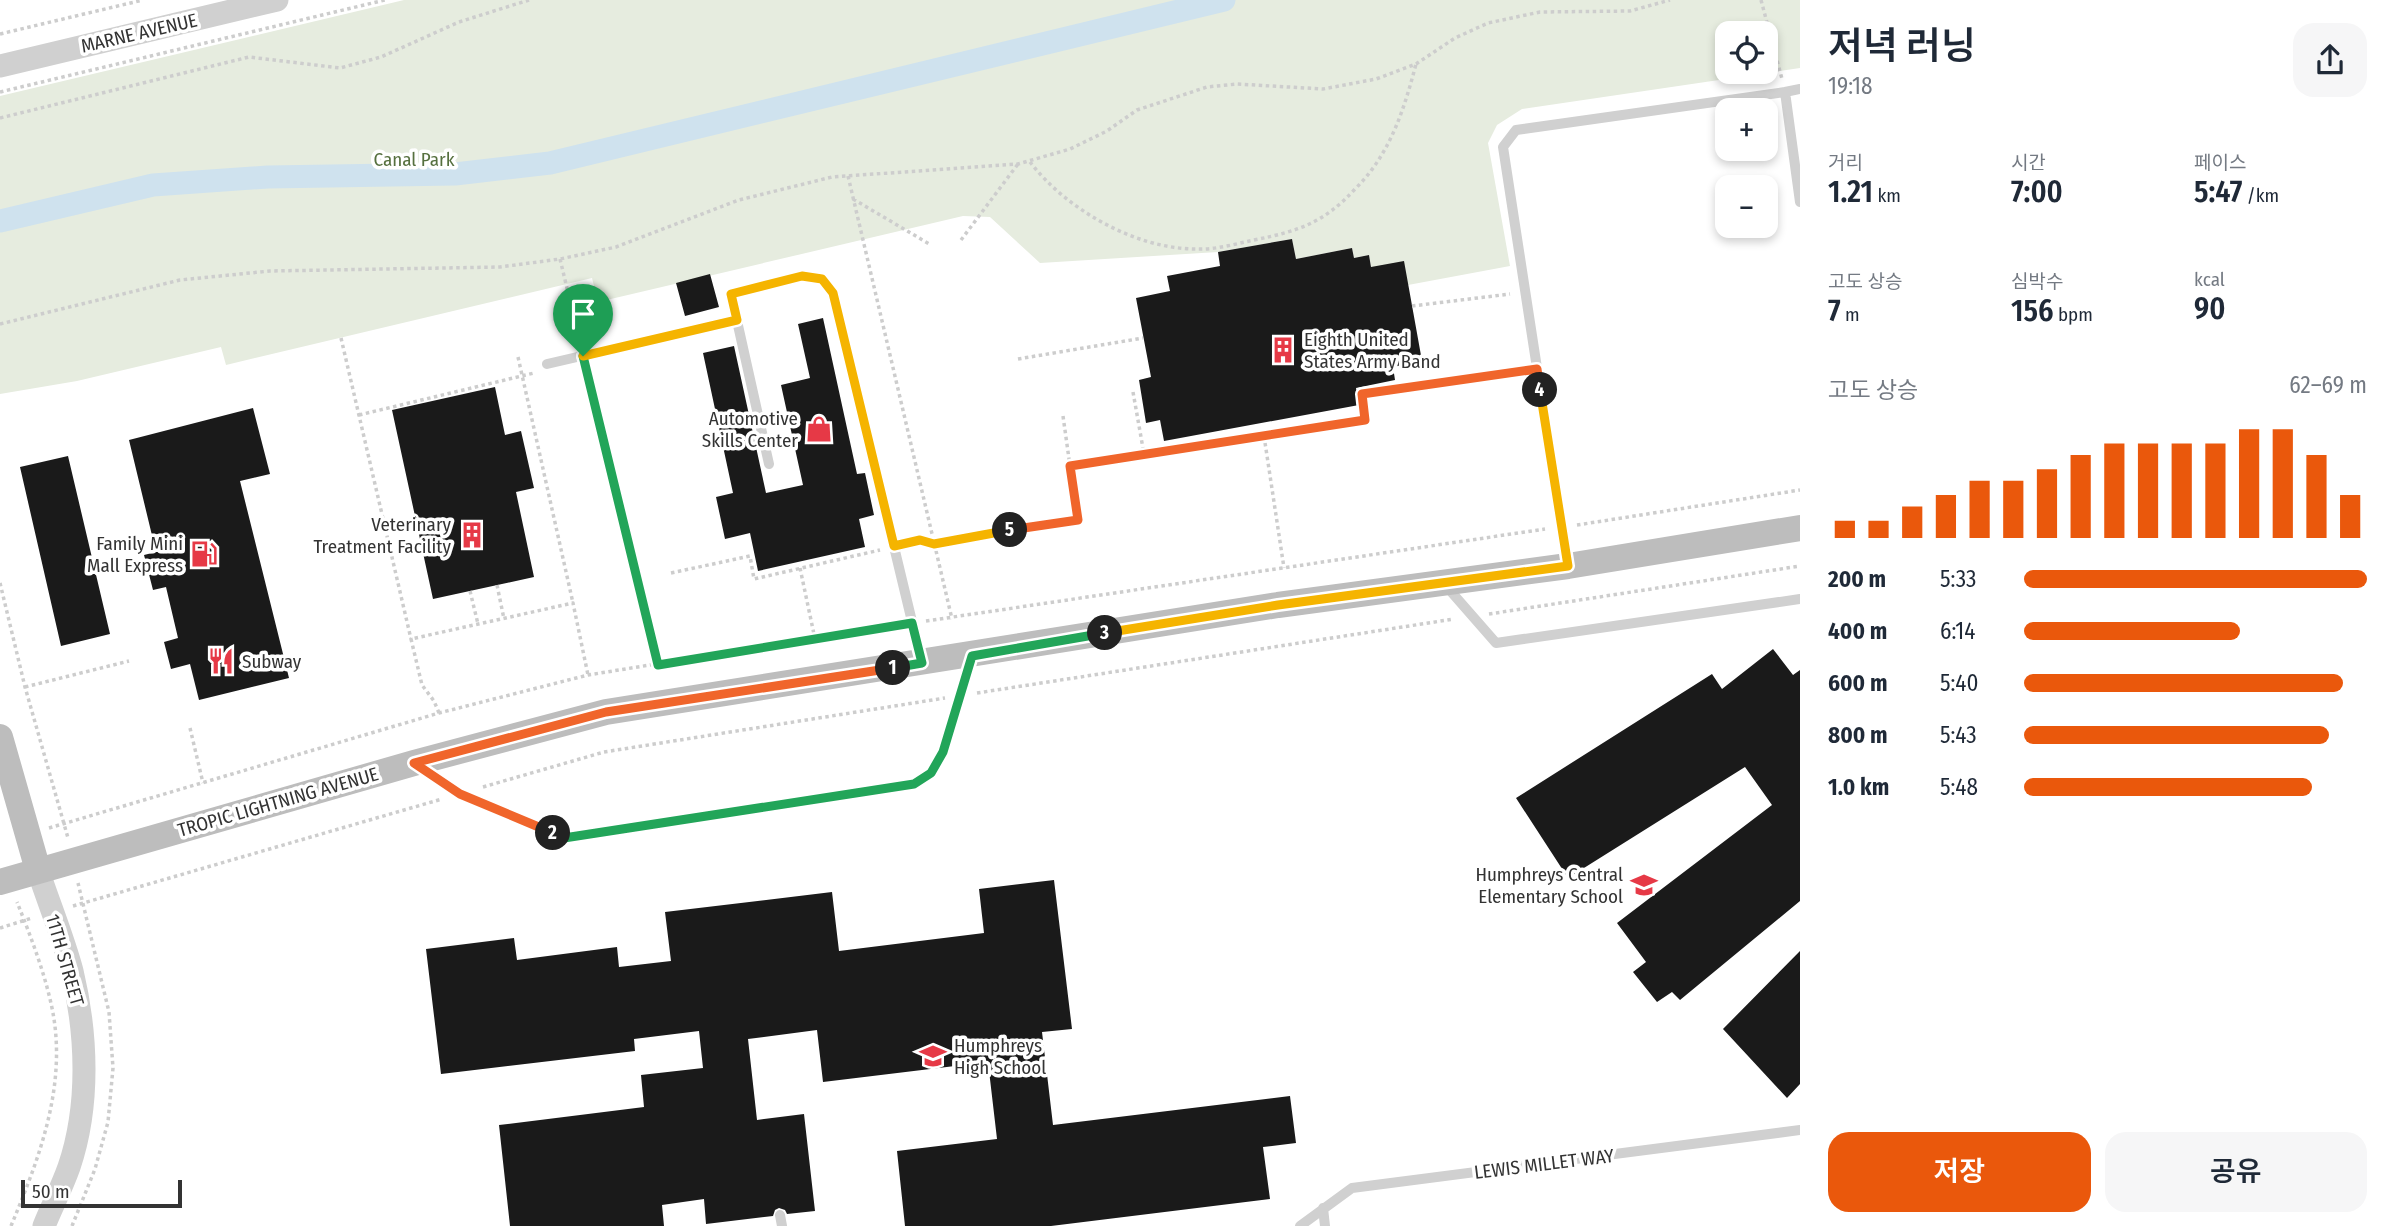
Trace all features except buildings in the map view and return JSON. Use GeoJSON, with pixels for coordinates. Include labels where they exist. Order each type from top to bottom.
{"type":"FeatureCollection","features":[{"type":"Feature","properties":{"kind":"main road","name":"TROPIC LIGHTNING AVENUE"},"geometry":{"type":"LineString","coordinates":[[4,880],[414,763],[606,712],[972,656],[1278,605],[1568,566],[1800,528]]}},
{"type":"Feature","properties":{"kind":"main road","name":"11TH STREET"},"geometry":{"type":"LineString","coordinates":[[0,737],[38,870]]}},
{"type":"Feature","properties":{"kind":"street","name":"MARNE AVENUE"},"geometry":{"type":"LineString","coordinates":[[0,66],[277,0]]}},
{"type":"Feature","properties":{"kind":"street","name":"11TH STREET"},"geometry":{"type":"LineString","coordinates":[[38,870],[71,969],[81,1013],[84,1067],[80,1121],[69,1165],[44,1226]]}},
{"type":"Feature","properties":{"kind":"lane"},"geometry":{"type":"LineString","coordinates":[[1568,566],[1503,148],[1516,130],[1800,89]]}},
{"type":"Feature","properties":{"kind":"lane"},"geometry":{"type":"LineString","coordinates":[[1785,92],[1800,202]]}},
{"type":"Feature","properties":{"kind":"lane"},"geometry":{"type":"LineString","coordinates":[[769,464],[731,294],[802,276],[822,279],[833,293],[922,663]]}},
{"type":"Feature","properties":{"kind":"lane"},"geometry":{"type":"LineString","coordinates":[[547,364],[737,320]]}},
{"type":"Feature","properties":{"kind":"lane"},"geometry":{"type":"LineString","coordinates":[[1444,583],[1496,643],[1800,599]]}},
{"type":"Feature","properties":{"kind":"lane"},"geometry":{"type":"LineString","coordinates":[[414,763],[460,794],[564,838],[914,784],[931,773],[943,752],[972,656]]}},
{"type":"Feature","properties":{"kind":"lane","name":"LEWIS MILLET WAY"},"geometry":{"type":"LineString","coordinates":[[1300,1226],[1352,1188],[1800,1130]]}},
{"type":"Feature","properties":{"kind":"lane"},"geometry":{"type":"LineString","coordinates":[[1323,1208],[1325,1226]]}},
{"type":"Feature","properties":{"kind":"path"},"geometry":{"type":"LineString","coordinates":[[0,34],[143,0]]}},
{"type":"Feature","properties":{"kind":"path"},"geometry":{"type":"LineString","coordinates":[[0,92],[385,0]]}},
{"type":"Feature","properties":{"kind":"path"},"geometry":{"type":"LineString","coordinates":[[0,118],[249,57],[340,68],[381,58],[459,22],[529,0]]}},
{"type":"Feature","properties":{"kind":"path"},"geometry":{"type":"LineString","coordinates":[[0,324],[180,280],[270,271],[500,267],[560,259],[616,247],[739,200],[832,177],[1030,161],[1070,149],[1107,131],[1137,110],[1207,87],[1237,84],[1323,89],[1376,79],[1416,64],[1455,38],[1488,23],[1540,12],[1630,11],[1670,0]]}},
{"type":"Feature","properties":{"kind":"path"},"geometry":{"type":"LineString","coordinates":[[1761,0],[1785,92]]}},
{"type":"Feature","properties":{"kind":"path"},"geometry":{"type":"LineString","coordinates":[[1030,161],[1053,187],[1087,213],[1107,225],[1152,242],[1193,250],[1212,249],[1294,232],[1329,212],[1368,175],[1396,129],[1416,64]]}},
{"type":"Feature","properties":{"kind":"path"},"geometry":{"type":"LineString","coordinates":[[961,240],[1018,164]]}},
{"type":"Feature","properties":{"kind":"path"},"geometry":{"type":"LineString","coordinates":[[848,176],[951,619]]}},
{"type":"Feature","properties":{"kind":"path"},"geometry":{"type":"LineString","coordinates":[[853,199],[931,245]]}},
{"type":"Feature","properties":{"kind":"path"},"geometry":{"type":"LineString","coordinates":[[560,259],[658,665]]}},
{"type":"Feature","properties":{"kind":"path"},"geometry":{"type":"LineString","coordinates":[[1412,306],[1525,292]]}},
{"type":"Feature","properties":{"kind":"path"},"geometry":{"type":"LineString","coordinates":[[341,338],[422,685],[439,713]]}},
{"type":"Feature","properties":{"kind":"path"},"geometry":{"type":"LineString","coordinates":[[1018,359],[1143,338]]}},
{"type":"Feature","properties":{"kind":"path"},"geometry":{"type":"LineString","coordinates":[[518,357],[588,675]]}},
{"type":"Feature","properties":{"kind":"path"},"geometry":{"type":"LineString","coordinates":[[1070,466],[1365,420],[1362,394],[1537,369]]}},
{"type":"Feature","properties":{"kind":"path"},"geometry":{"type":"LineString","coordinates":[[359,415],[536,373]]}},
{"type":"Feature","properties":{"kind":"path"},"geometry":{"type":"LineString","coordinates":[[1133,391],[1144,454]]}},
{"type":"Feature","properties":{"kind":"path"},"geometry":{"type":"LineString","coordinates":[[671,573],[750,556],[754,579],[920,540],[934,544],[1078,520],[1063,416]]}},
{"type":"Feature","properties":{"kind":"path"},"geometry":{"type":"LineString","coordinates":[[1264,436],[1284,568]]}},
{"type":"Feature","properties":{"kind":"path"},"geometry":{"type":"LineString","coordinates":[[28,834],[439,713],[588,675],[912,623],[1800,491]]}},
{"type":"Feature","properties":{"kind":"path"},"geometry":{"type":"LineString","coordinates":[[0,928],[604,752],[1800,566]]}},
{"type":"Feature","properties":{"kind":"path"},"geometry":{"type":"LineString","coordinates":[[800,568],[815,639]]}},
{"type":"Feature","properties":{"kind":"path"},"geometry":{"type":"LineString","coordinates":[[0,583],[25,687],[64,823]]}},
{"type":"Feature","properties":{"kind":"path"},"geometry":{"type":"LineString","coordinates":[[497,585],[504,619]]}},
{"type":"Feature","properties":{"kind":"path"},"geometry":{"type":"LineString","coordinates":[[471,591],[478,624]]}},
{"type":"Feature","properties":{"kind":"path"},"geometry":{"type":"LineString","coordinates":[[411,639],[573,603]]}},
{"type":"Feature","properties":{"kind":"path"},"geometry":{"type":"LineString","coordinates":[[25,687],[128,661]]}},
{"type":"Feature","properties":{"kind":"path"},"geometry":{"type":"LineString","coordinates":[[190,728],[203,783]]}},
{"type":"Feature","properties":{"kind":"path"},"geometry":{"type":"LineString","coordinates":[[4,880],[25,920],[54,1019],[56,1074],[49,1121],[38,1161],[11,1226]]}},
{"type":"Feature","properties":{"kind":"green space","name":"Canal Park"},"geometry":{"type":"Polygon","coordinates":[[[404,0],[1800,0],[1800,68],[1778,71],[1778,21],[1715,21],[1715,81],[1522,109],[1497,125],[1488,143],[1510,266],[1408,285],[1371,267],[1369,255],[1354,258],[1352,248],[1296,259],[1292,239],[1218,252],[1040,263],[990,217],[963,216],[598,302],[592,278],[226,365],[221,347],[77,381],[0,394],[0,96],[404,0]]]}},
{"type":"Feature","properties":{"kind":"waterway"},"geometry":{"type":"LineString","coordinates":[[0,221],[153,185],[268,177],[455,174],[550,163],[1224,0]]}},
{"type":"Feature","properties":{"kind":"place","name":"Eighth United States Army Band"},"geometry":{"type":"Point","coordinates":[1283,350]}},
{"type":"Feature","properties":{"kind":"place","name":"Automotive Skills Center"},"geometry":{"type":"Point","coordinates":[819,429]}},
{"type":"Feature","properties":{"kind":"place","name":"Veterinary Treatment Facility"},"geometry":{"type":"Point","coordinates":[472,535]}},
{"type":"Feature","properties":{"kind":"place","name":"Family Mini Mall Express"},"geometry":{"type":"Point","coordinates":[204,554]}},
{"type":"Feature","properties":{"kind":"place","name":"Subway"},"geometry":{"type":"Point","coordinates":[221,661]}},
{"type":"Feature","properties":{"kind":"place","name":"Humphreys Central Elementary School"},"geometry":{"type":"Point","coordinates":[1644,885]}},
{"type":"Feature","properties":{"kind":"place","name":"Humphreys High School"},"geometry":{"type":"Point","coordinates":[933,1056]}},
{"type":"Feature","properties":{"kind":"route"},"geometry":{"type":"LineString","coordinates":[[802,276],[822,279],[833,293],[894,546],[920,540],[934,544],[1078,520],[1070,466],[1365,420],[1362,394],[1537,369],[1568,566],[1278,605],[972,656],[943,752],[931,773],[914,784],[564,838],[460,794],[414,763],[606,712],[922,663],[912,623],[658,665],[583,356],[737,320],[731,294],[802,276]]}}]}
